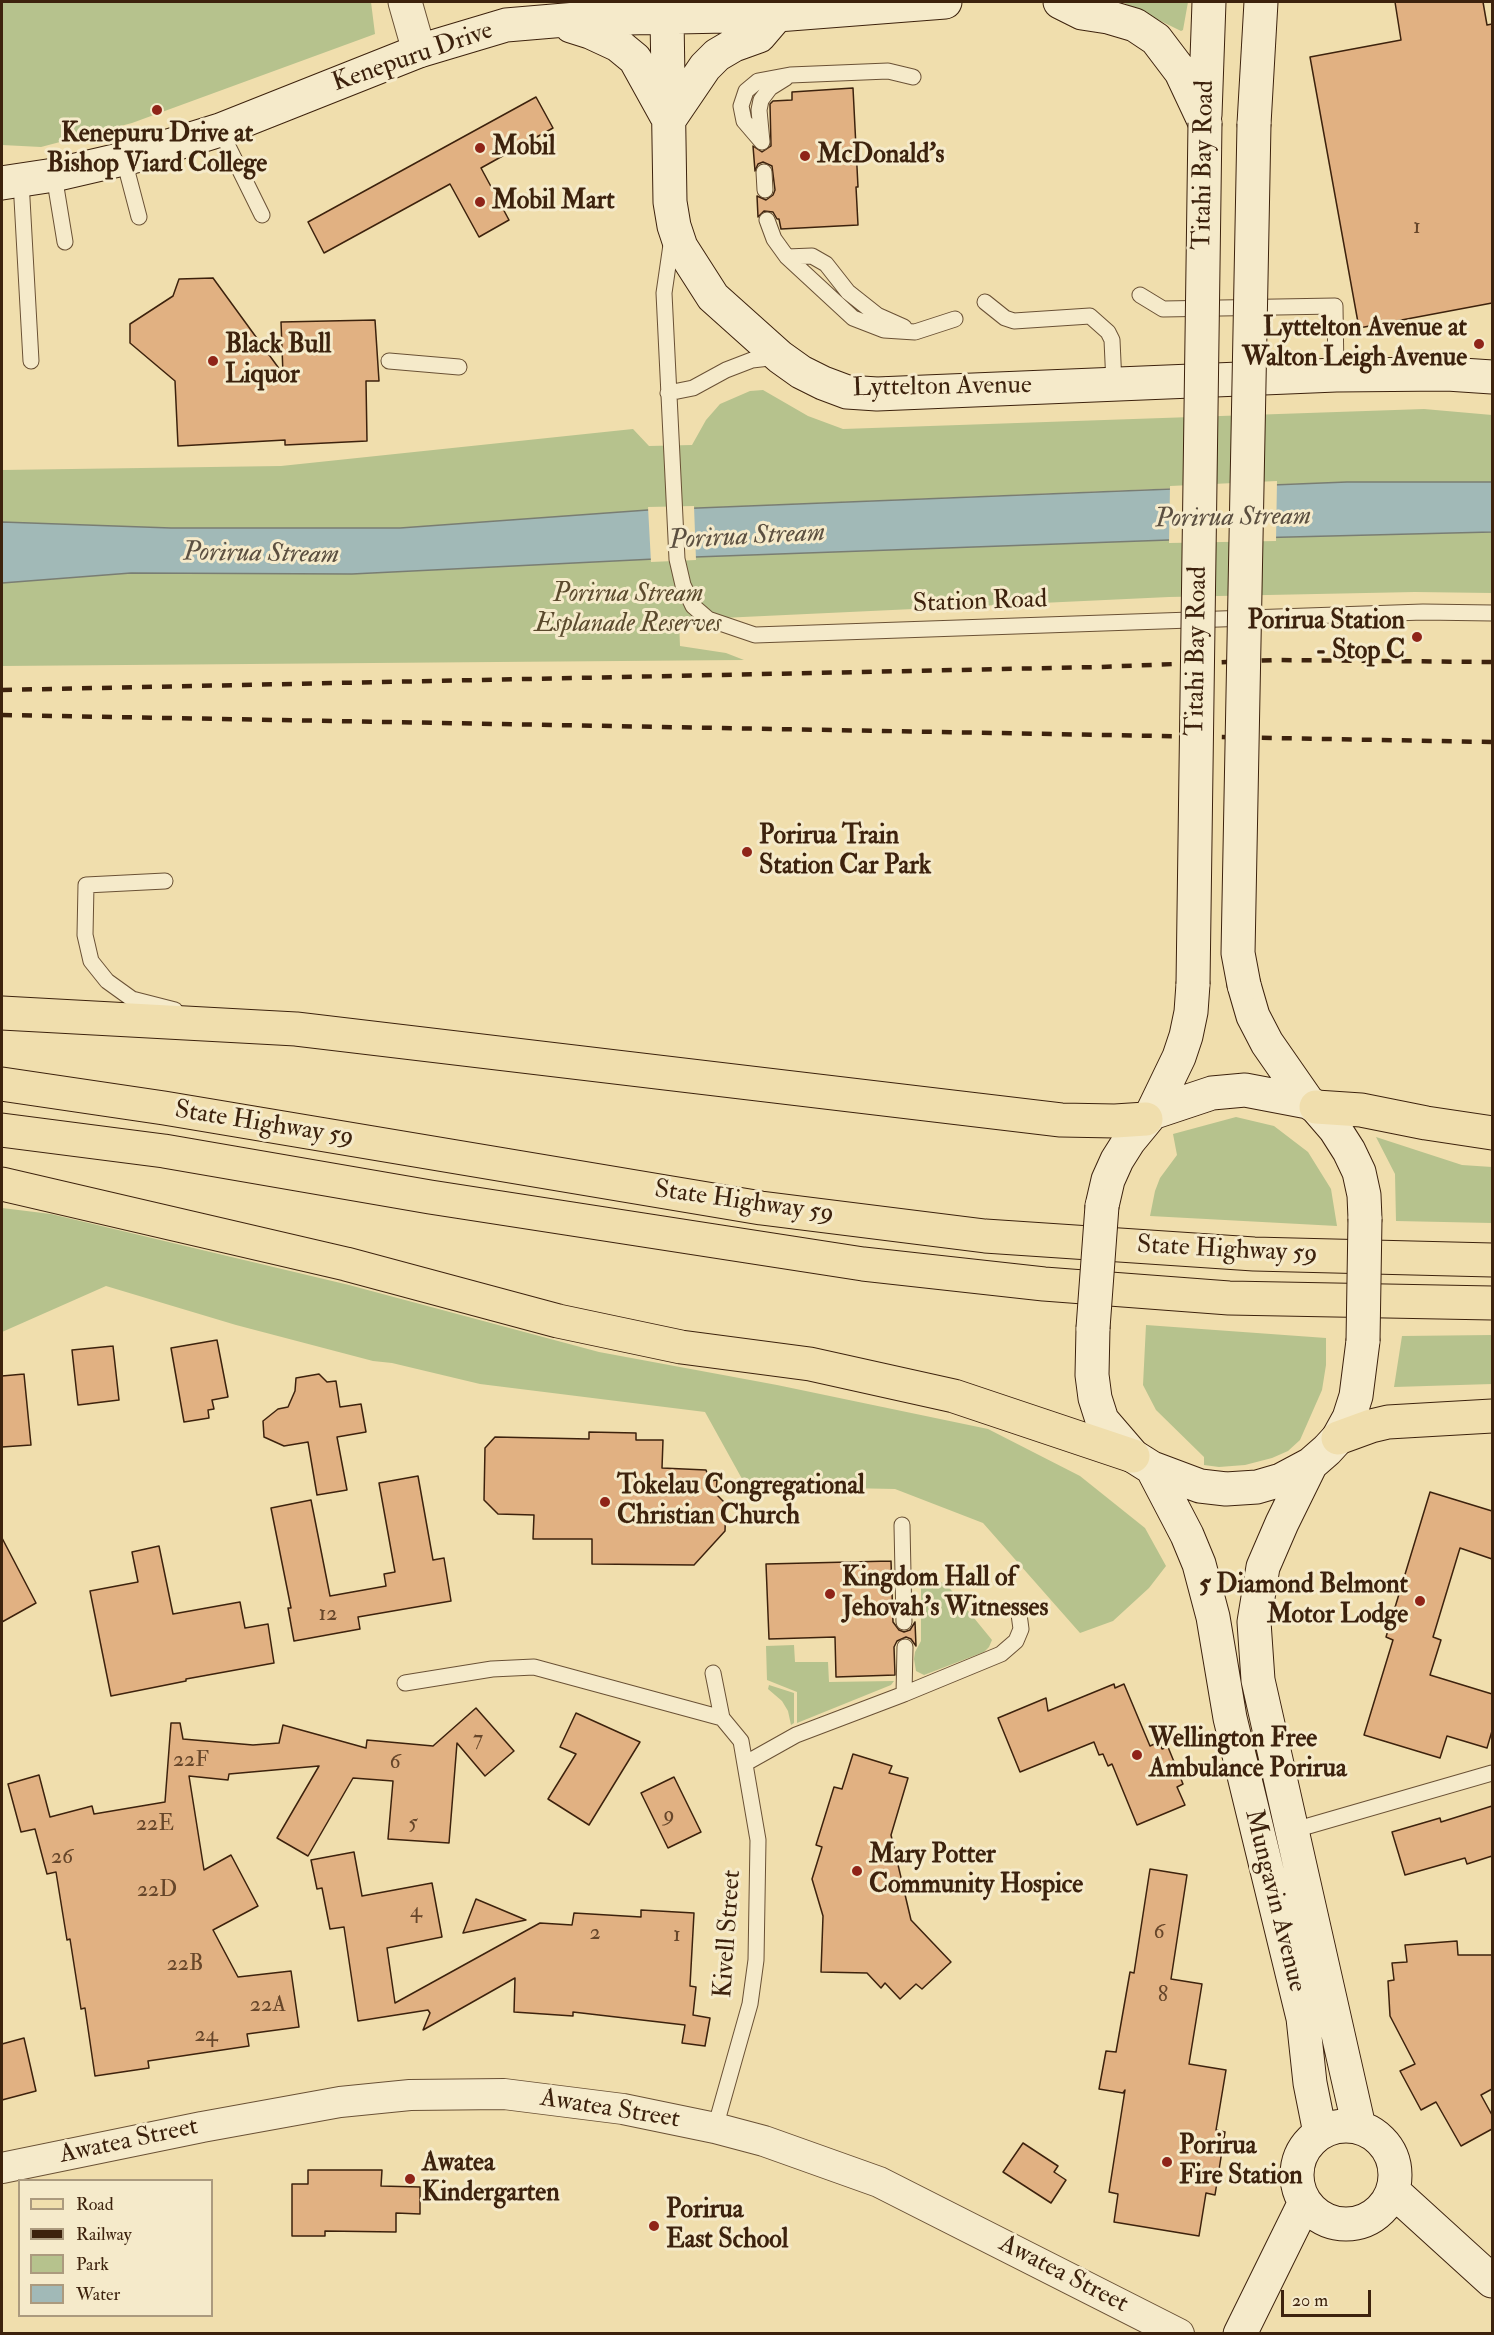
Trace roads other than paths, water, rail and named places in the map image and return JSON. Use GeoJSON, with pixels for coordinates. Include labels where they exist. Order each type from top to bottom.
{"type":"FeatureCollection","features":[{"type":"Feature","properties":{"kind":"main road"},"geometry":{"type":"LineString","coordinates":[[405,2],[419,51]]}},
{"type":"Feature","properties":{"kind":"main road","name":"Kenepuru Drive"},"geometry":{"type":"LineString","coordinates":[[11,182],[124,160],[220,130],[419,51],[506,25],[667,10],[777,15],[945,2]]}},
{"type":"Feature","properties":{"kind":"main road"},"geometry":{"type":"LineString","coordinates":[[1060,2],[1082,13],[1108,17],[1135,25],[1156,39],[1181,72],[1205,123]]}},
{"type":"Feature","properties":{"kind":"main road","name":"Titahi Bay Road"},"geometry":{"type":"LineString","coordinates":[[1093,1328],[1102,1206],[1108,1180],[1117,1160],[1149,1116],[1179,1057],[1191,1012],[1205,123],[1209,2]]}},
{"type":"Feature","properties":{"kind":"main road","name":"Titahi Bay Road"},"geometry":{"type":"LineString","coordinates":[[1261,2],[1254,124],[1238,953],[1253,1016],[1267,1043],[1312,1105],[1335,1129],[1349,1151],[1359,1172],[1364,1195],[1365,1219],[1363,1341],[1356,1396],[1349,1418],[1338,1438],[1311,1464]]}},
{"type":"Feature","properties":{"kind":"main road","name":"Lyttelton Avenue"},"geometry":{"type":"LineString","coordinates":[[667,10],[670,202],[674,226],[681,247],[713,297],[780,357],[801,372],[823,383],[847,392],[861,394],[1336,375],[1447,374],[1492,377]]}},
{"type":"Feature","properties":{"kind":"main road"},"geometry":{"type":"LineString","coordinates":[[550,20],[590,32],[627,51],[634,59],[669,120],[705,67],[717,55],[734,45],[759,36],[777,15]]}},
{"type":"Feature","properties":{"kind":"main road"},"geometry":{"type":"LineString","coordinates":[[2,1013],[296,1029],[1061,1120],[1115,1121],[1149,1116],[1212,1093],[1232,1090],[1271,1094],[1312,1105],[1361,1110],[1492,1133]]}},
{"type":"Feature","properties":{"kind":"main road","name":"State Highway 59"},"geometry":{"type":"LineString","coordinates":[[2,1084],[176,1110],[761,1208],[985,1236],[1254,1254],[1492,1260]]}},
{"type":"Feature","properties":{"kind":"main road","name":"State Highway 59"},"geometry":{"type":"LineString","coordinates":[[2,1130],[164,1151],[453,1201],[863,1264],[1044,1284],[1229,1298],[1492,1304]]}},
{"type":"Feature","properties":{"kind":"main road"},"geometry":{"type":"LineString","coordinates":[[2,1184],[346,1264],[558,1321],[681,1347],[810,1364],[954,1396],[1143,1462],[1200,1486],[1226,1489],[1257,1487],[1281,1480],[1311,1464]]}},
{"type":"Feature","properties":{"kind":"main road","name":"Mungavin Avenue"},"geometry":{"type":"LineString","coordinates":[[1093,1328],[1092,1375],[1095,1398],[1102,1420],[1143,1462],[1187,1535],[1213,1617],[1230,1718],[1303,2018],[1310,2083],[1320,2133]]}},
{"type":"Feature","properties":{"kind":"main road"},"geometry":{"type":"LineString","coordinates":[[1338,1438],[1388,1422],[1492,1416]]}},
{"type":"Feature","properties":{"kind":"main road","name":"Mungavin Avenue"},"geometry":{"type":"LineString","coordinates":[[1311,1464],[1263,1567],[1254,1622],[1258,1680],[1359,2127]]}},
{"type":"Feature","properties":{"kind":"main road"},"geometry":{"type":"LineString","coordinates":[[1359,2127],[1377,2137],[1390,2152],[1395,2165],[1393,2191],[1386,2205],[1375,2215],[1362,2222],[1347,2225],[1333,2223],[1319,2217],[1304,2204],[1297,2181],[1298,2167],[1309,2142],[1320,2133],[1332,2128],[1359,2127]]}},
{"type":"Feature","properties":{"kind":"main road"},"geometry":{"type":"LineString","coordinates":[[1393,2191],[1492,2281]]}},
{"type":"Feature","properties":{"kind":"main road"},"geometry":{"type":"LineString","coordinates":[[1240,2334],[1304,2204]]}},
{"type":"Feature","properties":{"kind":"street","name":"Awatea Street"},"geometry":{"type":"LineString","coordinates":[[2,2168],[202,2127],[340,2102],[410,2095],[504,2094],[623,2109],[716,2128],[784,2148],[879,2182],[1179,2334]]}},
{"type":"Feature","properties":{"kind":"lane"},"geometry":{"type":"LineString","coordinates":[[762,142],[744,120],[741,106],[746,91],[758,81],[790,75],[888,71],[912,77]]}},
{"type":"Feature","properties":{"kind":"lane"},"geometry":{"type":"LineString","coordinates":[[220,130],[262,215]]}},
{"type":"Feature","properties":{"kind":"lane"},"geometry":{"type":"LineString","coordinates":[[124,160],[139,217]]}},
{"type":"Feature","properties":{"kind":"lane"},"geometry":{"type":"LineString","coordinates":[[764,172],[765,190]]}},
{"type":"Feature","properties":{"kind":"lane"},"geometry":{"type":"LineString","coordinates":[[54,175],[65,242]]}},
{"type":"Feature","properties":{"kind":"lane"},"geometry":{"type":"LineString","coordinates":[[11,182],[31,361]]}},
{"type":"Feature","properties":{"kind":"lane"},"geometry":{"type":"LineString","coordinates":[[767,220],[774,239],[787,257],[853,318],[884,330],[915,332],[954,319]]}},
{"type":"Feature","properties":{"kind":"lane","name":"Station Road"},"geometry":{"type":"LineString","coordinates":[[674,226],[664,293],[677,559],[683,585],[693,606],[708,619],[755,634],[1423,612],[1492,613]]}},
{"type":"Feature","properties":{"kind":"lane"},"geometry":{"type":"LineString","coordinates":[[787,257],[812,256],[826,264],[848,292],[877,315],[915,332]]}},
{"type":"Feature","properties":{"kind":"lane"},"geometry":{"type":"LineString","coordinates":[[1140,295],[1163,309],[1335,306],[1336,375]]}},
{"type":"Feature","properties":{"kind":"lane"},"geometry":{"type":"LineString","coordinates":[[986,302],[1005,318],[1014,321],[1090,316],[1108,332],[1112,340],[1114,384]]}},
{"type":"Feature","properties":{"kind":"lane"},"geometry":{"type":"LineString","coordinates":[[668,393],[693,388],[726,370],[752,360],[780,357]]}},
{"type":"Feature","properties":{"kind":"lane"},"geometry":{"type":"LineString","coordinates":[[389,361],[459,367]]}},
{"type":"Feature","properties":{"kind":"lane"},"geometry":{"type":"LineString","coordinates":[[165,881],[86,885],[85,935],[91,961],[106,981],[132,999],[179,1011],[296,1029]]}},
{"type":"Feature","properties":{"kind":"lane"},"geometry":{"type":"LineString","coordinates":[[902,1525],[904,1622]]}},
{"type":"Feature","properties":{"kind":"lane"},"geometry":{"type":"LineString","coordinates":[[746,1763],[796,1736],[1001,1654],[1016,1641],[1021,1629],[1019,1614]]}},
{"type":"Feature","properties":{"kind":"lane"},"geometry":{"type":"LineString","coordinates":[[904,1694],[905,1647]]}},
{"type":"Feature","properties":{"kind":"lane"},"geometry":{"type":"LineString","coordinates":[[405,1683],[492,1669],[534,1668],[722,1718],[713,1673]]}},
{"type":"Feature","properties":{"kind":"lane","name":"Kivell Street"},"geometry":{"type":"LineString","coordinates":[[716,2128],[750,2004],[756,1960],[758,1840],[741,1741],[722,1718]]}},
{"type":"Feature","properties":{"kind":"lane"},"geometry":{"type":"LineString","coordinates":[[1291,1831],[1492,1773]]}},
{"type":"Feature","properties":{"kind":"water","name":"Porirua Stream"},"geometry":{"type":"Polygon","coordinates":[[[1347,482],[1492,482],[1492,532],[1169,540],[695,557],[352,574],[131,573],[2,583],[2,522],[171,528],[400,528],[648,510],[1347,482]]]}},
{"type":"Feature","properties":{"kind":"railway"},"geometry":{"type":"LineString","coordinates":[[2,690],[1099,667],[1276,660],[1492,662]]}},
{"type":"Feature","properties":{"kind":"railway"},"geometry":{"type":"LineString","coordinates":[[2,715],[1492,742]]}},
{"type":"Feature","properties":{"kind":"place","name":"Kenepuru Drive at Bishop Viard College"},"geometry":{"type":"Point","coordinates":[157,110]}},
{"type":"Feature","properties":{"kind":"place","name":"Mobil"},"geometry":{"type":"Point","coordinates":[480,148]}},
{"type":"Feature","properties":{"kind":"place","name":"McDonald's"},"geometry":{"type":"Point","coordinates":[805,156]}},
{"type":"Feature","properties":{"kind":"place","name":"Mobil Mart"},"geometry":{"type":"Point","coordinates":[480,202]}},
{"type":"Feature","properties":{"kind":"place","name":"Lyttelton Avenue at Walton Leigh Avenue"},"geometry":{"type":"Point","coordinates":[1479,344]}},
{"type":"Feature","properties":{"kind":"place","name":"Black Bull Liquor"},"geometry":{"type":"Point","coordinates":[213,361]}},
{"type":"Feature","properties":{"kind":"place","name":"Porirua Station - Stop C"},"geometry":{"type":"Point","coordinates":[1417,637]}},
{"type":"Feature","properties":{"kind":"place","name":"Porirua Train Station Car Park"},"geometry":{"type":"Point","coordinates":[747,852]}},
{"type":"Feature","properties":{"kind":"place","name":"Tokelau Congregational Christian Church"},"geometry":{"type":"Point","coordinates":[605,1502]}},
{"type":"Feature","properties":{"kind":"place","name":"Kingdom Hall of Jehovah's Witnesses"},"geometry":{"type":"Point","coordinates":[830,1594]}},
{"type":"Feature","properties":{"kind":"place","name":"5 Diamond Belmont Motor Lodge"},"geometry":{"type":"Point","coordinates":[1420,1601]}},
{"type":"Feature","properties":{"kind":"place","name":"Wellington Free Ambulance Porirua"},"geometry":{"type":"Point","coordinates":[1137,1755]}},
{"type":"Feature","properties":{"kind":"place","name":"Mary Potter Community Hospice"},"geometry":{"type":"Point","coordinates":[857,1871]}},
{"type":"Feature","properties":{"kind":"place","name":"Porirua Fire Station"},"geometry":{"type":"Point","coordinates":[1167,2162]}},
{"type":"Feature","properties":{"kind":"place","name":"Awatea Kindergarten"},"geometry":{"type":"Point","coordinates":[410,2179]}},
{"type":"Feature","properties":{"kind":"place","name":"Porirua East School"},"geometry":{"type":"Point","coordinates":[654,2226]}},
{"type":"Feature","properties":{"kind":"park label","name":"Porirua Stream Esplanade Reserves"},"geometry":{"type":"Point","coordinates":[628,610]}}]}
